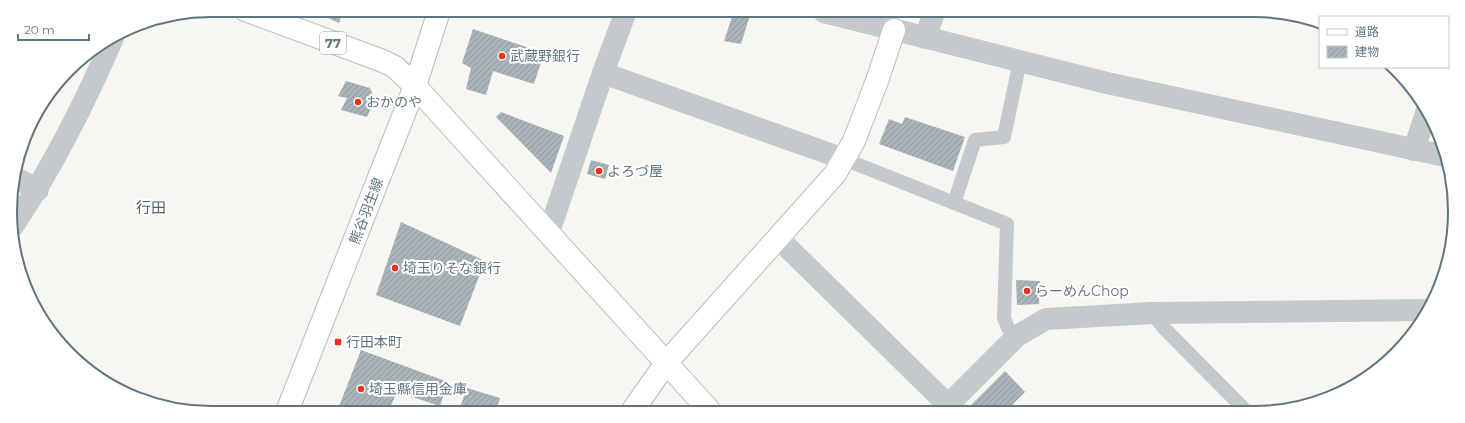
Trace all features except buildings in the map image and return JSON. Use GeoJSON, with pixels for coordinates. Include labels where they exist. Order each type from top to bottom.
{"type":"FeatureCollection","features":[{"type":"Feature","properties":{"kind":"street","name":"77"},"geometry":{"type":"LineString","coordinates":[[264,17],[382,61],[395,68],[415,86]]}},
{"type":"Feature","properties":{"kind":"street","name":"熊谷羽生線"},"geometry":{"type":"LineString","coordinates":[[289,406],[415,86],[437,17]]}},
{"type":"Feature","properties":{"kind":"street"},"geometry":{"type":"LineString","coordinates":[[549,232],[603,73],[624,17]]}},
{"type":"Feature","properties":{"kind":"street"},"geometry":{"type":"LineString","coordinates":[[843,17],[1107,83],[1439,155]]}},
{"type":"Feature","properties":{"kind":"street"},"geometry":{"type":"LineString","coordinates":[[925,38],[933,17]]}},
{"type":"Feature","properties":{"kind":"street"},"geometry":{"type":"LineString","coordinates":[[636,406],[666,363],[835,174],[854,141],[877,81],[894,30]]}},
{"type":"Feature","properties":{"kind":"street"},"geometry":{"type":"LineString","coordinates":[[17,221],[38,190],[71,130],[111,45]]}},
{"type":"Feature","properties":{"kind":"street"},"geometry":{"type":"LineString","coordinates":[[603,73],[844,158]]}},
{"type":"Feature","properties":{"kind":"street"},"geometry":{"type":"LineString","coordinates":[[415,86],[705,406]]}},
{"type":"Feature","properties":{"kind":"street"},"geometry":{"type":"LineString","coordinates":[[1414,150],[1424,118]]}},
{"type":"Feature","properties":{"kind":"street"},"geometry":{"type":"LineString","coordinates":[[20,180],[38,190]]}},
{"type":"Feature","properties":{"kind":"street"},"geometry":{"type":"LineString","coordinates":[[778,238],[945,406]]}},
{"type":"Feature","properties":{"kind":"street"},"geometry":{"type":"LineString","coordinates":[[951,406],[1017,336],[1046,319],[1152,313],[1421,310]]}},
{"type":"Feature","properties":{"kind":"lane"},"geometry":{"type":"LineString","coordinates":[[954,203],[975,140],[1004,138],[1020,61]]}},
{"type":"Feature","properties":{"kind":"lane"},"geometry":{"type":"LineString","coordinates":[[844,158],[1007,224],[1004,318],[1008,328],[1017,336]]}},
{"type":"Feature","properties":{"kind":"lane"},"geometry":{"type":"LineString","coordinates":[[1152,313],[1163,327],[1241,406]]}},
{"type":"Feature","properties":{"kind":"place","name":"武蔵野銀行"},"geometry":{"type":"Point","coordinates":[502,56]}},
{"type":"Feature","properties":{"kind":"place","name":"おかのや"},"geometry":{"type":"Point","coordinates":[358,102]}},
{"type":"Feature","properties":{"kind":"place","name":"よろづ屋"},"geometry":{"type":"Point","coordinates":[599,171]}},
{"type":"Feature","properties":{"kind":"place","name":"埼玉りそな銀行"},"geometry":{"type":"Point","coordinates":[395,268]}},
{"type":"Feature","properties":{"kind":"place","name":"らーめんChop"},"geometry":{"type":"Point","coordinates":[1027,291]}},
{"type":"Feature","properties":{"kind":"place","name":"行田本町"},"geometry":{"type":"Point","coordinates":[338,342]}},
{"type":"Feature","properties":{"kind":"place","name":"埼玉縣信用金庫"},"geometry":{"type":"Point","coordinates":[361,389]}},
{"type":"Feature","properties":{"kind":"district","name":"行田"},"geometry":{"type":"Point","coordinates":[151,208]}}]}
